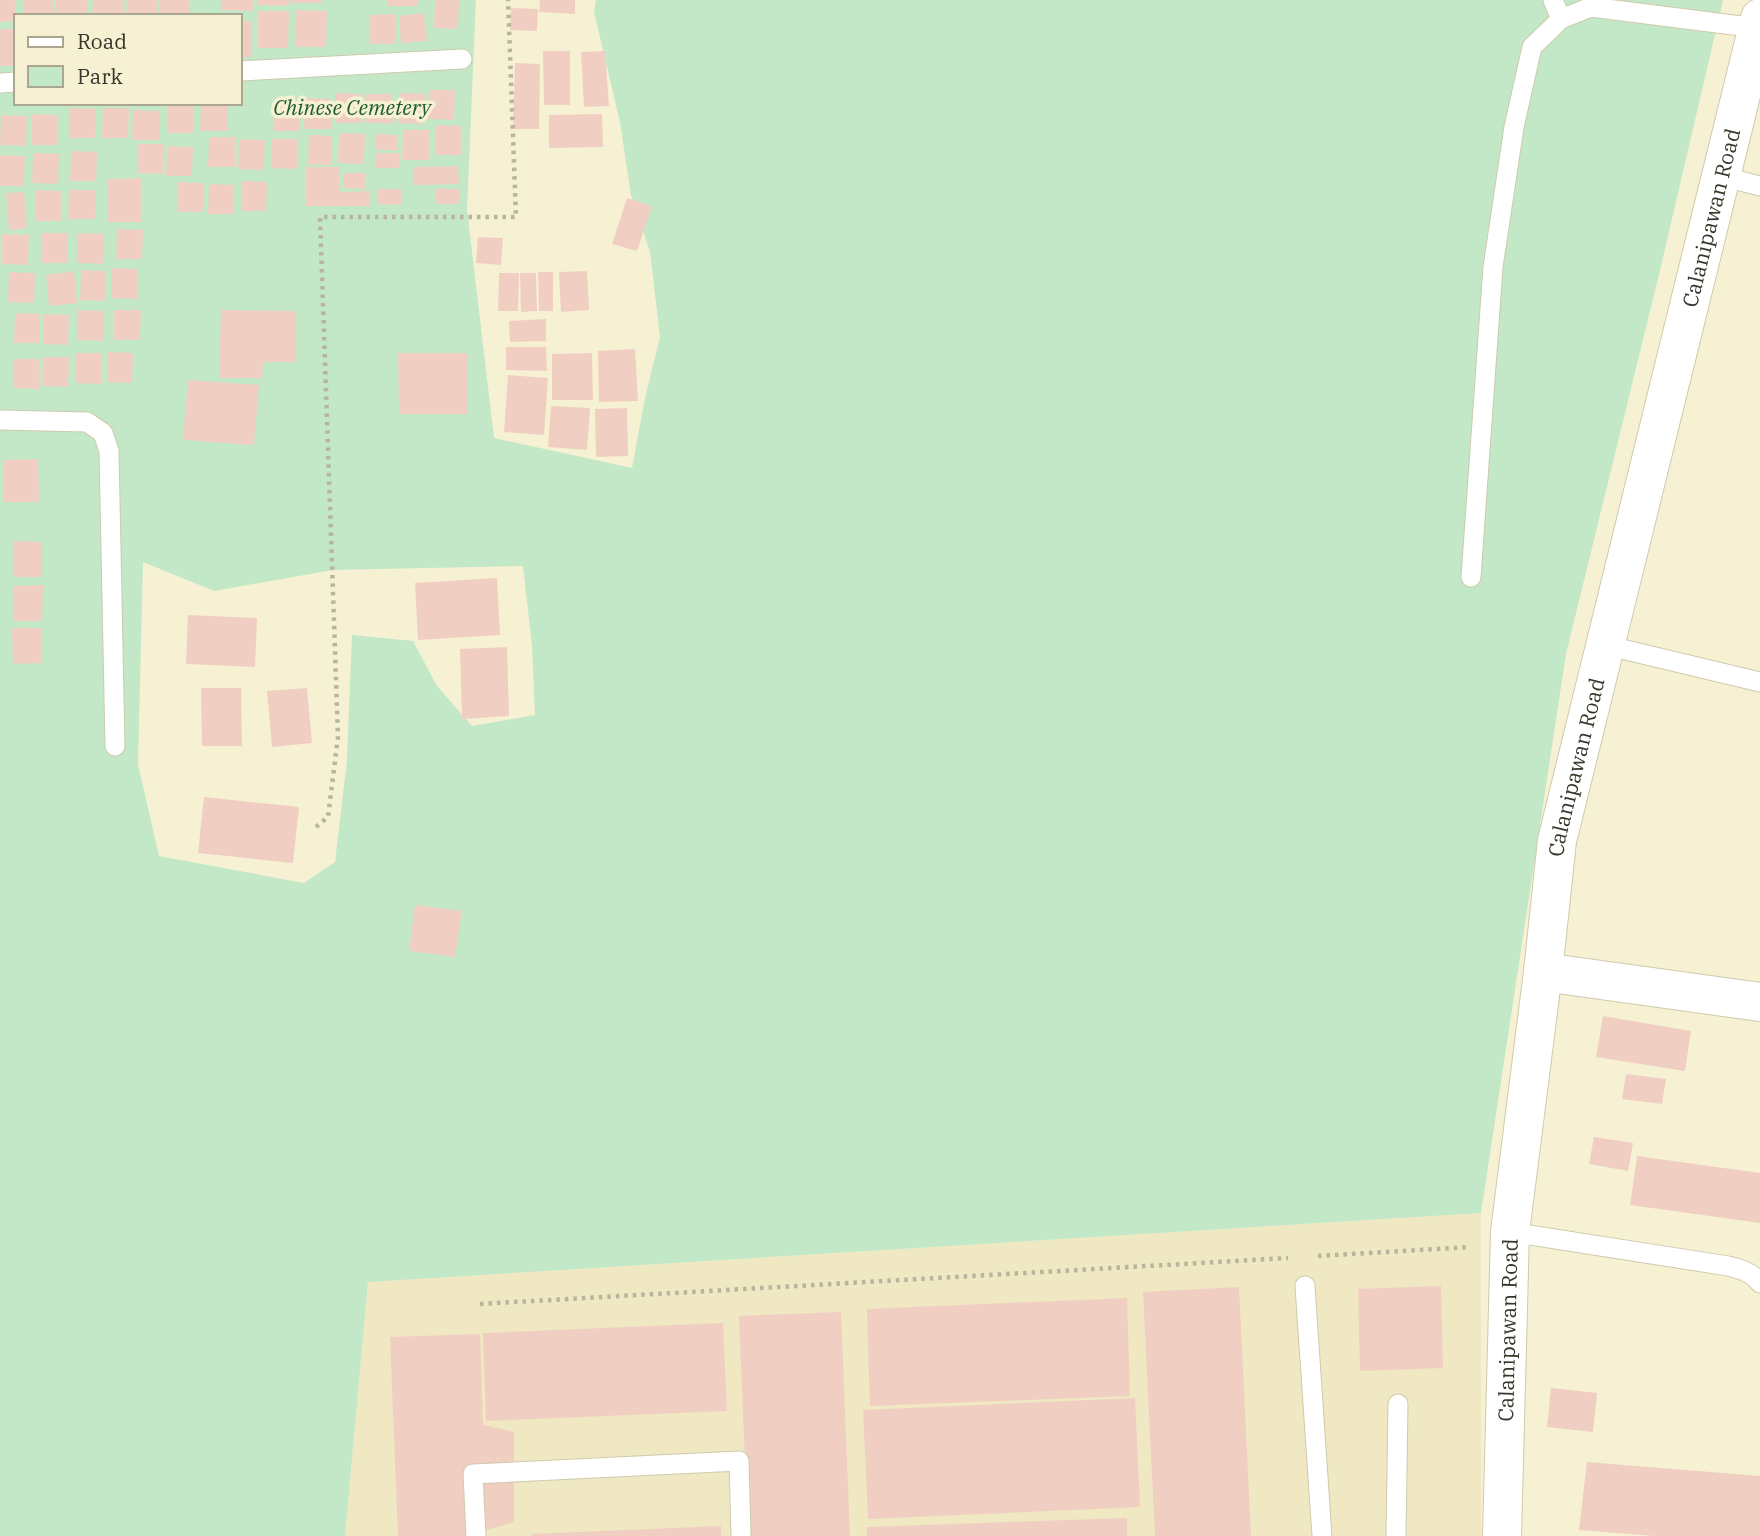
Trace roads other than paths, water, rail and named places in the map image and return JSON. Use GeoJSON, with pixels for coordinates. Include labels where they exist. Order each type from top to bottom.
{"type":"FeatureCollection","features":[{"type":"Feature","properties":{"kind":"street","name":"Calanipawan Road"},"geometry":{"type":"LineString","coordinates":[[1502,1536],[1510,1232],[1557,841],[1759,23]]}},
{"type":"Feature","properties":{"kind":"street"},"geometry":{"type":"LineString","coordinates":[[1543,972],[1760,1002]]}},
{"type":"Feature","properties":{"kind":"lane"},"geometry":{"type":"LineString","coordinates":[[1553,0],[1561,19]]}},
{"type":"Feature","properties":{"kind":"lane"},"geometry":{"type":"LineString","coordinates":[[1471,578],[1493,267],[1514,127],[1532,47],[1561,19],[1591,7],[1759,23]]}},
{"type":"Feature","properties":{"kind":"lane"},"geometry":{"type":"LineString","coordinates":[[242,71],[462,59]]}},
{"type":"Feature","properties":{"kind":"lane"},"geometry":{"type":"LineString","coordinates":[[1721,176],[1760,186]]}},
{"type":"Feature","properties":{"kind":"lane"},"geometry":{"type":"LineString","coordinates":[[0,420],[88,422],[103,433],[109,451],[115,746]]}},
{"type":"Feature","properties":{"kind":"lane"},"geometry":{"type":"LineString","coordinates":[[1605,645],[1760,682]]}},
{"type":"Feature","properties":{"kind":"lane"},"geometry":{"type":"LineString","coordinates":[[1510,1232],[1728,1266],[1745,1271],[1760,1283]]}},
{"type":"Feature","properties":{"kind":"lane"},"geometry":{"type":"LineString","coordinates":[[1306,1286],[1322,1536]]}},
{"type":"Feature","properties":{"kind":"lane"},"geometry":{"type":"LineString","coordinates":[[1396,1536],[1398,1404]]}},
{"type":"Feature","properties":{"kind":"lane"},"geometry":{"type":"LineString","coordinates":[[475,1536],[473,1474],[739,1461],[741,1536]]}},
{"type":"Feature","properties":{"kind":"park label","name":"Chinese Cemetery"},"geometry":{"type":"Point","coordinates":[352,107]}}]}
